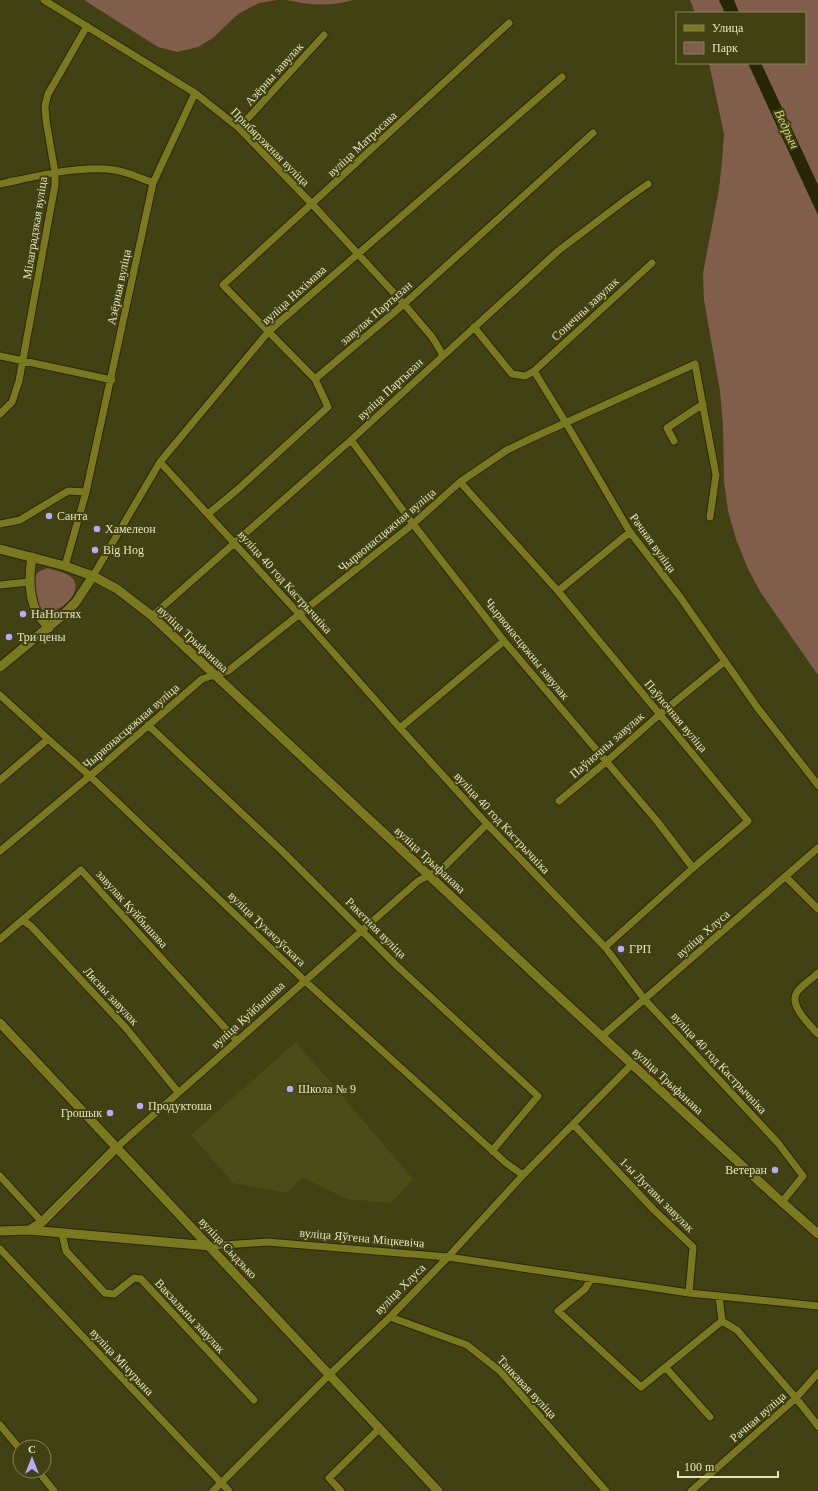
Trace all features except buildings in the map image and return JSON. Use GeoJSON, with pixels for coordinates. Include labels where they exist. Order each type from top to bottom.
{"type":"FeatureCollection","features":[{"type":"Feature","properties":{"kind":"street","name":"Прыбярэжная вуліца"},"geometry":{"type":"LineString","coordinates":[[44,0],[195,93],[239,128],[312,204],[404,304],[432,337],[443,355]]}},
{"type":"Feature","properties":{"kind":"street","name":"вуліца Матросава"},"geometry":{"type":"LineString","coordinates":[[269,330],[224,284],[509,23]]}},
{"type":"Feature","properties":{"kind":"street","name":"Мілаградзкая вуліца"},"geometry":{"type":"LineString","coordinates":[[0,414],[12,402],[24,361],[55,186],[55,173],[45,106],[48,94],[87,26]]}},
{"type":"Feature","properties":{"kind":"street","name":"Азёрны завулак"},"geometry":{"type":"LineString","coordinates":[[239,128],[324,35]]}},
{"type":"Feature","properties":{"kind":"street","name":"вуліца Нахімава"},"geometry":{"type":"LineString","coordinates":[[93,576],[160,462],[269,330],[562,77]]}},
{"type":"Feature","properties":{"kind":"street","name":"Азёрная вуліца"},"geometry":{"type":"LineString","coordinates":[[65,566],[86,492],[112,380],[153,183],[195,93]]}},
{"type":"Feature","properties":{"kind":"street","name":"завулак Партызан"},"geometry":{"type":"LineString","coordinates":[[315,379],[404,304],[594,133]]}},
{"type":"Feature","properties":{"kind":"street"},"geometry":{"type":"LineString","coordinates":[[0,184],[55,173],[91,169],[108,169],[124,172],[153,183]]}},
{"type":"Feature","properties":{"kind":"street","name":"вуліца Партызан"},"geometry":{"type":"LineString","coordinates":[[152,616],[351,440],[558,251],[648,184]]}},
{"type":"Feature","properties":{"kind":"street","name":"Сонечны завулак"},"geometry":{"type":"LineString","coordinates":[[534,372],[652,263]]}},
{"type":"Feature","properties":{"kind":"street"},"geometry":{"type":"LineString","coordinates":[[474,327],[512,374],[524,376],[534,372]]}},
{"type":"Feature","properties":{"kind":"street"},"geometry":{"type":"LineString","coordinates":[[208,514],[237,490],[328,407],[315,379],[269,330]]}},
{"type":"Feature","properties":{"kind":"street"},"geometry":{"type":"LineString","coordinates":[[0,356],[112,380]]}},
{"type":"Feature","properties":{"kind":"street","name":"Чырвонасцяжная вуліца"},"geometry":{"type":"LineString","coordinates":[[0,851],[90,776],[202,679],[228,671],[413,524],[460,482],[507,450],[695,364],[716,475],[710,516]]}},
{"type":"Feature","properties":{"kind":"street","name":"Рачная вуліца"},"geometry":{"type":"LineString","coordinates":[[534,372],[566,423],[630,532],[680,597],[757,707],[818,785]]}},
{"type":"Feature","properties":{"kind":"street"},"geometry":{"type":"LineString","coordinates":[[674,440],[667,428],[703,404]]}},
{"type":"Feature","properties":{"kind":"street","name":"Чырвонасцяжны завулак"},"geometry":{"type":"LineString","coordinates":[[351,440],[413,524],[504,641],[657,821],[692,868]]}},
{"type":"Feature","properties":{"kind":"street","name":"вуліца 40 год Кастрычніка"},"geometry":{"type":"LineString","coordinates":[[160,462],[300,614],[487,824],[605,948],[645,1000],[778,1143],[803,1176],[782,1202]]}},
{"type":"Feature","properties":{"kind":"street","name":"Паўночная вуліца"},"geometry":{"type":"LineString","coordinates":[[460,482],[558,591],[748,821],[692,868],[605,948]]}},
{"type":"Feature","properties":{"kind":"street"},"geometry":{"type":"LineString","coordinates":[[0,524],[20,520],[68,490],[86,492]]}},
{"type":"Feature","properties":{"kind":"street"},"geometry":{"type":"LineString","coordinates":[[558,591],[630,532]]}},
{"type":"Feature","properties":{"kind":"street","name":"вуліца Трыфанава"},"geometry":{"type":"LineString","coordinates":[[0,549],[65,566],[93,576],[117,589],[152,616],[428,875],[818,1234]]}},
{"type":"Feature","properties":{"kind":"street"},"geometry":{"type":"LineString","coordinates":[[32,557],[29,582],[37,613],[49,628]]}},
{"type":"Feature","properties":{"kind":"street"},"geometry":{"type":"LineString","coordinates":[[0,667],[49,628],[76,602],[93,576]]}},
{"type":"Feature","properties":{"kind":"street"},"geometry":{"type":"LineString","coordinates":[[0,585],[29,582]]}},
{"type":"Feature","properties":{"kind":"street"},"geometry":{"type":"LineString","coordinates":[[400,728],[504,641]]}},
{"type":"Feature","properties":{"kind":"street","name":"Паўночны завулак"},"geometry":{"type":"LineString","coordinates":[[559,801],[607,762],[660,714],[725,661]]}},
{"type":"Feature","properties":{"kind":"street","name":"вуліца Тухачэўскага"},"geometry":{"type":"LineString","coordinates":[[0,695],[90,776],[305,981],[492,1151],[523,1175]]}},
{"type":"Feature","properties":{"kind":"street","name":"Ракетная вуліца"},"geometry":{"type":"LineString","coordinates":[[148,725],[281,850],[363,930],[397,966],[538,1096],[492,1151]]}},
{"type":"Feature","properties":{"kind":"street"},"geometry":{"type":"LineString","coordinates":[[0,780],[48,739]]}},
{"type":"Feature","properties":{"kind":"street","name":"вуліца Куйбышава"},"geometry":{"type":"LineString","coordinates":[[28,1230],[42,1222],[116,1148],[418,881],[444,868],[487,824]]}},
{"type":"Feature","properties":{"kind":"street","name":"вуліца Хлуса"},"geometry":{"type":"LineString","coordinates":[[602,1036],[818,848]]}},
{"type":"Feature","properties":{"kind":"street","name":"завулак Куйбышава"},"geometry":{"type":"LineString","coordinates":[[0,939],[81,870],[237,1041]]}},
{"type":"Feature","properties":{"kind":"street"},"geometry":{"type":"LineString","coordinates":[[786,877],[818,910]]}},
{"type":"Feature","properties":{"kind":"street","name":"Лясны завулак"},"geometry":{"type":"LineString","coordinates":[[22,920],[31,926],[126,1028],[178,1092]]}},
{"type":"Feature","properties":{"kind":"street"},"geometry":{"type":"LineString","coordinates":[[818,973],[797,992],[795,1000],[799,1012],[818,1034]]}},
{"type":"Feature","properties":{"kind":"street","name":"вуліца Сыдзько"},"geometry":{"type":"LineString","coordinates":[[0,1023],[438,1491]]}},
{"type":"Feature","properties":{"kind":"street","name":"вуліца Хлуса"},"geometry":{"type":"LineString","coordinates":[[213,1491],[330,1374],[390,1317],[448,1257],[523,1175],[632,1064]]}},
{"type":"Feature","properties":{"kind":"street","name":"1-ы Лугавы завулак"},"geometry":{"type":"LineString","coordinates":[[574,1124],[654,1210],[693,1247],[689,1293]]}},
{"type":"Feature","properties":{"kind":"street"},"geometry":{"type":"LineString","coordinates":[[0,1176],[42,1222]]}},
{"type":"Feature","properties":{"kind":"street","name":"вуліца Яўгена Міцкевіча"},"geometry":{"type":"LineString","coordinates":[[0,1231],[28,1230],[210,1246],[267,1242],[448,1257],[719,1297],[818,1306]]}},
{"type":"Feature","properties":{"kind":"street","name":"Вакзальны завулак"},"geometry":{"type":"LineString","coordinates":[[62,1234],[66,1251],[105,1293],[114,1294],[134,1278],[141,1279],[254,1400]]}},
{"type":"Feature","properties":{"kind":"street","name":"вуліца Мічурына"},"geometry":{"type":"LineString","coordinates":[[0,1249],[229,1491]]}},
{"type":"Feature","properties":{"kind":"street"},"geometry":{"type":"LineString","coordinates":[[591,1278],[585,1289],[558,1311],[641,1387],[722,1321]]}},
{"type":"Feature","properties":{"kind":"street"},"geometry":{"type":"LineString","coordinates":[[719,1297],[722,1321]]}},
{"type":"Feature","properties":{"kind":"street","name":"Танкавая вуліца"},"geometry":{"type":"LineString","coordinates":[[390,1317],[467,1345],[500,1371],[606,1491]]}},
{"type":"Feature","properties":{"kind":"street"},"geometry":{"type":"LineString","coordinates":[[722,1321],[737,1330],[796,1398],[818,1426]]}},
{"type":"Feature","properties":{"kind":"street"},"geometry":{"type":"LineString","coordinates":[[666,1368],[710,1417]]}},
{"type":"Feature","properties":{"kind":"street","name":"Рачная вуліца"},"geometry":{"type":"LineString","coordinates":[[691,1491],[796,1398],[818,1373]]}},
{"type":"Feature","properties":{"kind":"street"},"geometry":{"type":"LineString","coordinates":[[0,1425],[12,1439]]}},
{"type":"Feature","properties":{"kind":"street"},"geometry":{"type":"LineString","coordinates":[[341,1491],[329,1478],[380,1428]]}},
{"type":"Feature","properties":{"kind":"street"},"geometry":{"type":"LineString","coordinates":[[44,1479],[54,1491]]}},
{"type":"Feature","properties":{"kind":"shaded area","name":"Школа № 9"},"geometry":{"type":"Polygon","coordinates":[[[296,1042],[413,1179],[391,1203],[347,1199],[302,1177],[287,1193],[233,1183],[191,1135],[296,1042]]]}},
{"type":"Feature","properties":{"kind":"green space"},"geometry":{"type":"Polygon","coordinates":[[[84,0],[277,0],[259,3],[238,14],[213,38],[198,47],[177,52],[158,47],[84,0]]]}},
{"type":"Feature","properties":{"kind":"green space"},"geometry":{"type":"Polygon","coordinates":[[[286,0],[353,0],[336,4],[320,4],[286,0]]]}},
{"type":"Feature","properties":{"kind":"green space"},"geometry":{"type":"Polygon","coordinates":[[[690,0],[719,0],[725,12],[695,12],[690,0]]]}},
{"type":"Feature","properties":{"kind":"green space"},"geometry":{"type":"Polygon","coordinates":[[[734,0],[818,0],[818,185],[761,64],[806,64],[806,12],[739,12],[734,0]]]}},
{"type":"Feature","properties":{"kind":"green space"},"geometry":{"type":"Polygon","coordinates":[[[709,64],[748,64],[818,215],[818,675],[761,593],[748,569],[736,539],[728,511],[724,481],[723,425],[720,391],[704,300],[703,273],[719,189],[724,134],[709,64]]]}},
{"type":"Feature","properties":{"kind":"green space"},"geometry":{"type":"Polygon","coordinates":[[[47,568],[69,575],[75,583],[75,589],[73,596],[68,602],[61,607],[47,612],[40,610],[38,607],[34,582],[37,574],[47,568]]]}},
{"type":"Feature","properties":{"kind":"water"},"geometry":{"type":"Polygon","coordinates":[[[719,0],[734,0],[739,12],[725,12],[719,0]]]}},
{"type":"Feature","properties":{"kind":"water","name":"Ведрыч"},"geometry":{"type":"Polygon","coordinates":[[[748,64],[761,64],[818,185],[818,215],[748,64]]]}},
{"type":"Feature","properties":{"kind":"place","name":"Санта"},"geometry":{"type":"Point","coordinates":[49,516]}},
{"type":"Feature","properties":{"kind":"place","name":"Хамелеон"},"geometry":{"type":"Point","coordinates":[97,529]}},
{"type":"Feature","properties":{"kind":"place","name":"Big Hog"},"geometry":{"type":"Point","coordinates":[95,550]}},
{"type":"Feature","properties":{"kind":"place","name":"НаНогтях"},"geometry":{"type":"Point","coordinates":[23,614]}},
{"type":"Feature","properties":{"kind":"place","name":"Три цены"},"geometry":{"type":"Point","coordinates":[9,637]}},
{"type":"Feature","properties":{"kind":"place","name":"ГРП"},"geometry":{"type":"Point","coordinates":[621,949]}},
{"type":"Feature","properties":{"kind":"place","name":"Школа № 9"},"geometry":{"type":"Point","coordinates":[290,1089]}},
{"type":"Feature","properties":{"kind":"place","name":"Продуктоша"},"geometry":{"type":"Point","coordinates":[140,1106]}},
{"type":"Feature","properties":{"kind":"place","name":"Грошык"},"geometry":{"type":"Point","coordinates":[110,1113]}},
{"type":"Feature","properties":{"kind":"place","name":"Ветеран"},"geometry":{"type":"Point","coordinates":[775,1170]}}]}
